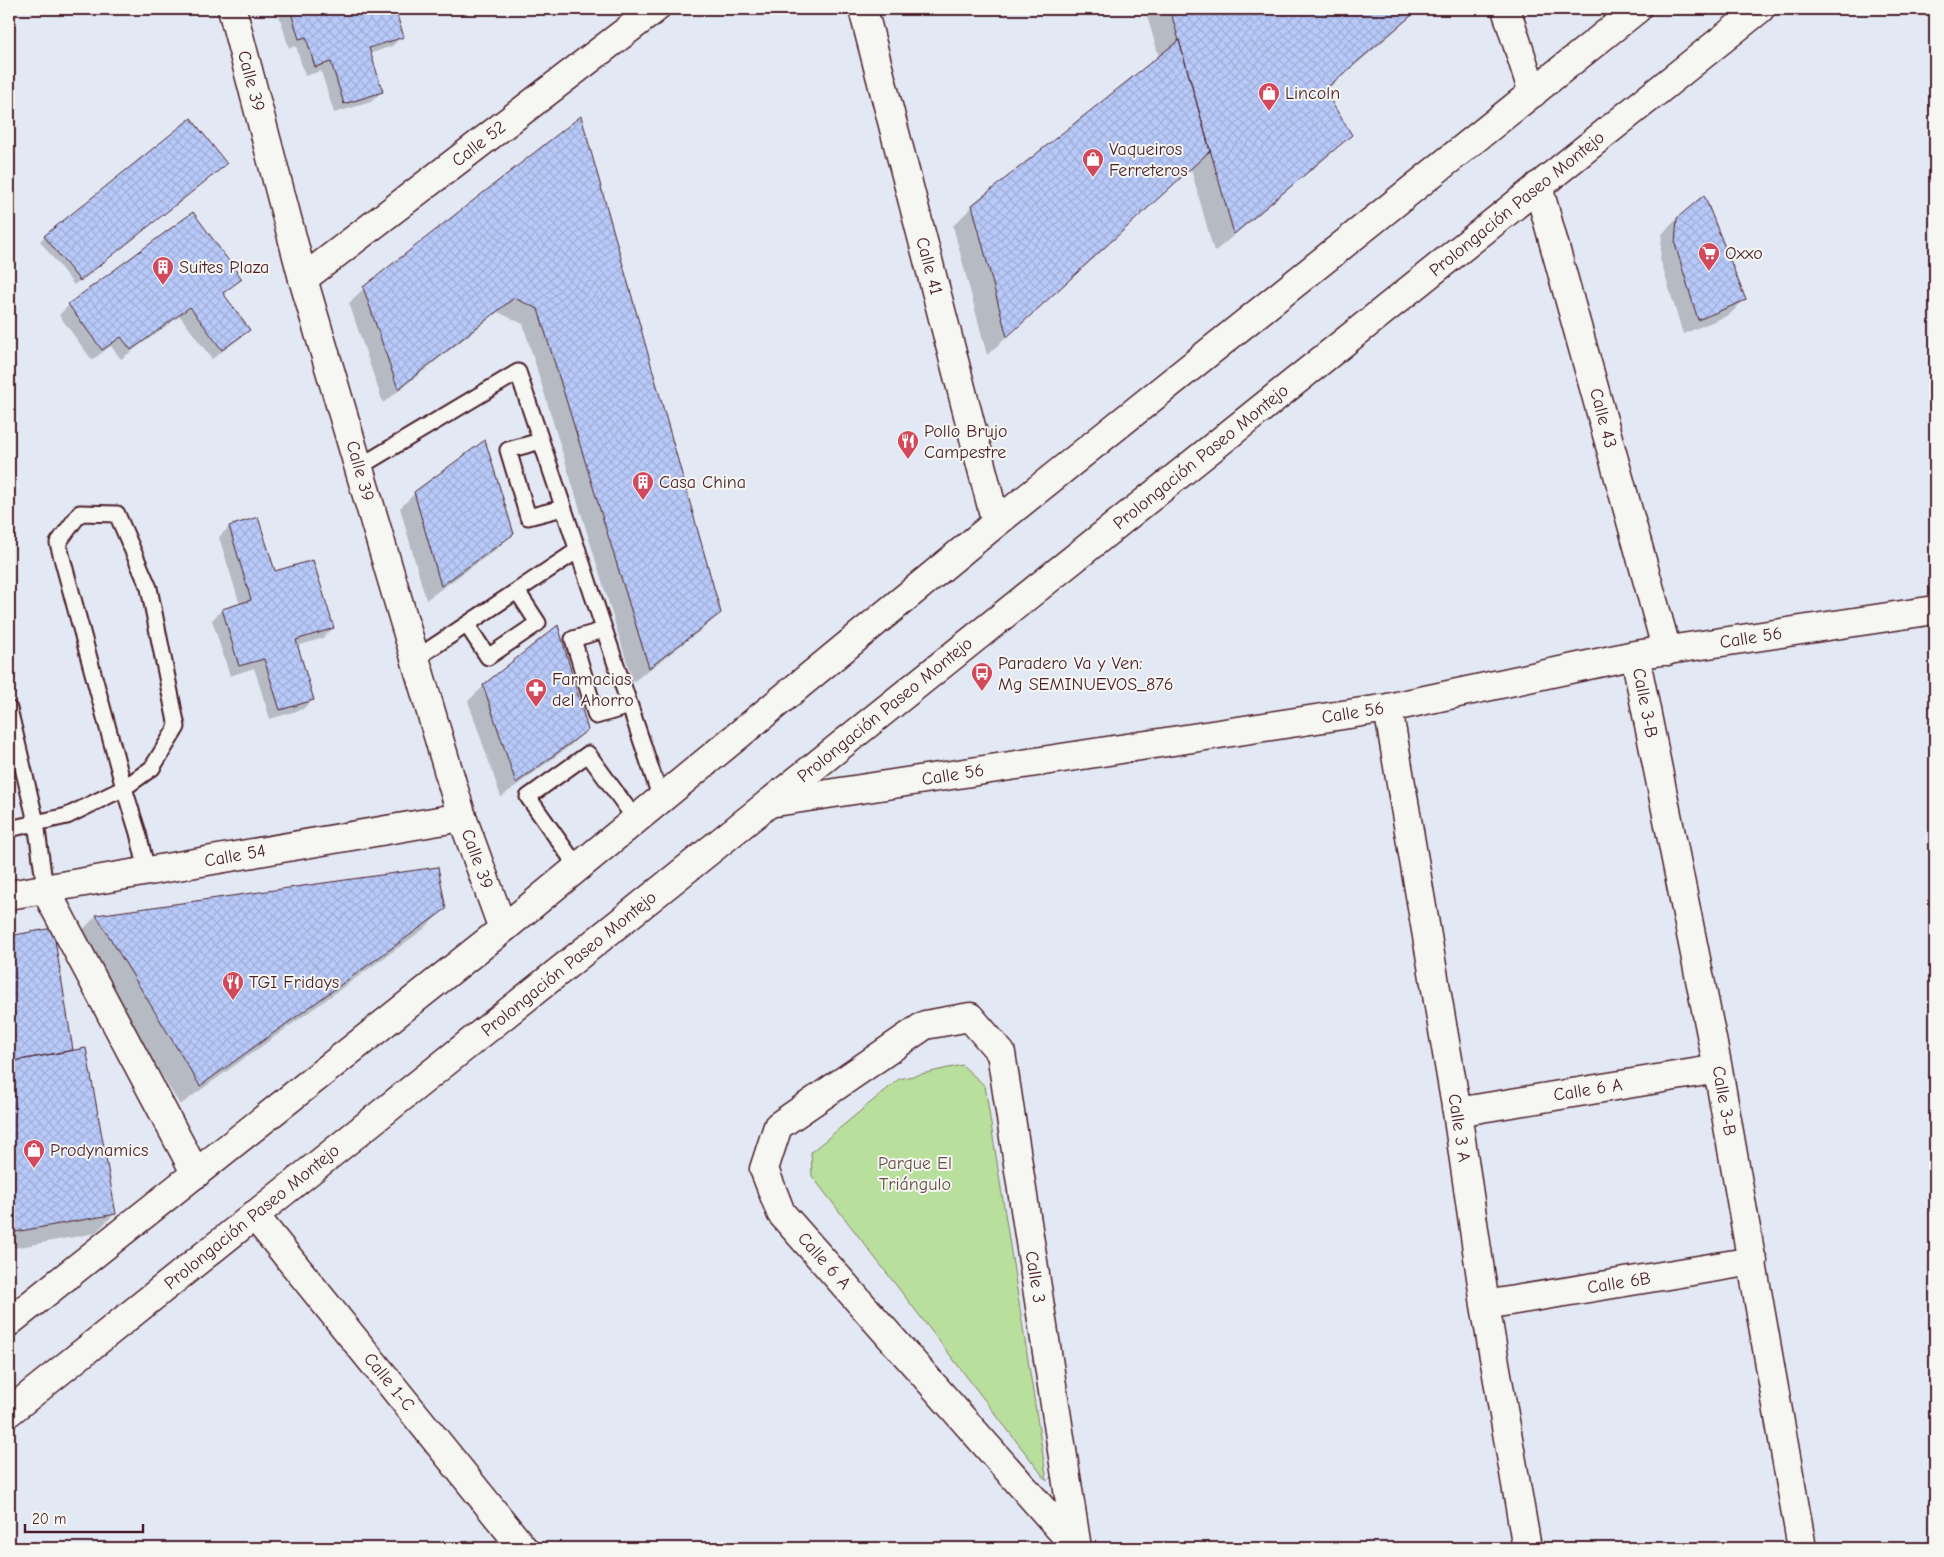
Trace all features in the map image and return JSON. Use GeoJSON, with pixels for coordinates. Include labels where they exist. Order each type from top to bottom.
{"type":"FeatureCollection","features":[{"type":"Feature","properties":{"kind":"street","name":"Calle 39"},"geometry":{"type":"LineString","coordinates":[[232,9],[303,279],[462,817],[502,930]]}},
{"type":"Feature","properties":{"kind":"street","name":"Calle 52"},"geometry":{"type":"LineString","coordinates":[[303,279],[655,9]]}},
{"type":"Feature","properties":{"kind":"street","name":"Calle 41"},"geometry":{"type":"LineString","coordinates":[[863,9],[996,523]]}},
{"type":"Feature","properties":{"kind":"street"},"geometry":{"type":"LineString","coordinates":[[1506,9],[1533,93]]}},
{"type":"Feature","properties":{"kind":"street"},"geometry":{"type":"LineString","coordinates":[[9,1322],[502,930],[996,523],[1637,9]]}},
{"type":"Feature","properties":{"kind":"street","name":"Prolongación Paseo Montejo"},"geometry":{"type":"LineString","coordinates":[[9,1412],[1760,9]]}},
{"type":"Feature","properties":{"kind":"street","name":"Calle 43"},"geometry":{"type":"LineString","coordinates":[[1538,186],[1666,651]]}},
{"type":"Feature","properties":{"kind":"street","name":"Calle 56"},"geometry":{"type":"LineString","coordinates":[[768,804],[1388,708],[1636,655],[1935,610]]}},
{"type":"Feature","properties":{"kind":"street","name":"Calle 3-B"},"geometry":{"type":"LineString","coordinates":[[1636,655],[1718,1069],[1802,1548]]}},
{"type":"Feature","properties":{"kind":"street","name":"Calle 3 A"},"geometry":{"type":"LineString","coordinates":[[1388,708],[1457,1112],[1485,1305],[1527,1548]]}},
{"type":"Feature","properties":{"kind":"street","name":"Calle 54"},"geometry":{"type":"LineString","coordinates":[[9,895],[462,817]]}},
{"type":"Feature","properties":{"kind":"street"},"geometry":{"type":"LineString","coordinates":[[45,889],[196,1174]]}},
{"type":"Feature","properties":{"kind":"street","name":"Calle 6 A"},"geometry":{"type":"LineString","coordinates":[[970,1017],[925,1024],[778,1126],[764,1169],[781,1213],[1076,1548]]}},
{"type":"Feature","properties":{"kind":"street","name":"Calle 3"},"geometry":{"type":"LineString","coordinates":[[970,1017],[1001,1053],[1076,1548]]}},
{"type":"Feature","properties":{"kind":"street","name":"Calle 6 A"},"geometry":{"type":"LineString","coordinates":[[1457,1112],[1718,1069]]}},
{"type":"Feature","properties":{"kind":"street","name":"Calle 1-C"},"geometry":{"type":"LineString","coordinates":[[254,1216],[523,1548]]}},
{"type":"Feature","properties":{"kind":"street","name":"Calle 6B"},"geometry":{"type":"LineString","coordinates":[[1485,1305],[1752,1261]]}},
{"type":"Feature","properties":{"kind":"lane"},"geometry":{"type":"LineString","coordinates":[[359,467],[518,372],[661,799]]}},
{"type":"Feature","properties":{"kind":"lane"},"geometry":{"type":"LineString","coordinates":[[541,441],[508,450],[528,518],[563,508]]}},
{"type":"Feature","properties":{"kind":"lane"},"geometry":{"type":"LineString","coordinates":[[9,829],[67,816],[124,788],[152,768],[177,727],[148,588],[117,514],[80,513],[58,543],[124,788],[138,833],[147,871]]}},
{"type":"Feature","properties":{"kind":"lane"},"geometry":{"type":"LineString","coordinates":[[415,659],[578,550]]}},
{"type":"Feature","properties":{"kind":"lane"},"geometry":{"type":"LineString","coordinates":[[467,625],[488,656],[538,623],[517,591]]}},
{"type":"Feature","properties":{"kind":"lane"},"geometry":{"type":"LineString","coordinates":[[604,630],[574,639],[596,716],[630,706]]}},
{"type":"Feature","properties":{"kind":"lane"},"geometry":{"type":"LineString","coordinates":[[9,709],[36,822],[45,889]]}},
{"type":"Feature","properties":{"kind":"lane"},"geometry":{"type":"LineString","coordinates":[[578,868],[528,797],[588,754],[636,820]]}},
{"type":"Feature","properties":{"kind":"green space","name":"Parque El Triángulo"},"geometry":{"type":"Polygon","coordinates":[[[962,1065],[985,1086],[1047,1481],[812,1176],[811,1152],[899,1079],[962,1065]]]}},
{"type":"Feature","properties":{"kind":"building"},"geometry":{"type":"Polygon","coordinates":[[[290,9],[395,9],[404,37],[369,48],[383,92],[344,104],[331,62],[315,67],[306,37],[299,39],[290,9]]]}},
{"type":"Feature","properties":{"kind":"building","name":"Lincoln"},"geometry":{"type":"Polygon","coordinates":[[[1170,9],[1419,9],[1324,90],[1352,135],[1234,234],[1170,9]]]}},
{"type":"Feature","properties":{"kind":"building","name":"Vaqueiros Ferreteros"},"geometry":{"type":"Polygon","coordinates":[[[1179,40],[1210,151],[1007,337],[972,205],[1179,40]]]}},
{"type":"Feature","properties":{"kind":"building","name":"Casa China"},"geometry":{"type":"Polygon","coordinates":[[[581,116],[721,613],[649,668],[538,309],[514,298],[398,389],[363,287],[581,116]]]}},
{"type":"Feature","properties":{"kind":"building"},"geometry":{"type":"Polygon","coordinates":[[[191,118],[227,164],[80,281],[44,236],[191,118]]]}},
{"type":"Feature","properties":{"kind":"building","name":"Oxxo"},"geometry":{"type":"Polygon","coordinates":[[[1704,195],[1746,300],[1698,320],[1675,244],[1677,218],[1704,195]]]}},
{"type":"Feature","properties":{"kind":"building","name":"Suites Plaza"},"geometry":{"type":"Polygon","coordinates":[[[193,212],[242,279],[223,293],[250,330],[222,350],[190,307],[131,350],[121,337],[102,350],[68,304],[193,212]]]}},
{"type":"Feature","properties":{"kind":"building"},"geometry":{"type":"Polygon","coordinates":[[[485,440],[514,534],[441,586],[414,492],[485,440]]]}},
{"type":"Feature","properties":{"kind":"building"},"geometry":{"type":"Polygon","coordinates":[[[258,517],[275,571],[313,560],[334,628],[296,640],[314,700],[280,710],[264,659],[239,666],[222,609],[251,600],[229,526],[258,517]]]}},
{"type":"Feature","properties":{"kind":"building","name":"Farmacias del Ahorro"},"geometry":{"type":"Polygon","coordinates":[[[558,625],[588,730],[516,783],[483,685],[558,625]]]}},
{"type":"Feature","properties":{"kind":"building","name":"TGI Fridays"},"geometry":{"type":"Polygon","coordinates":[[[438,867],[446,909],[200,1086],[96,915],[438,867]]]}},
{"type":"Feature","properties":{"kind":"building"},"geometry":{"type":"Polygon","coordinates":[[[53,928],[73,1050],[9,1062],[9,936],[53,928]]]}},
{"type":"Feature","properties":{"kind":"building"},"geometry":{"type":"Polygon","coordinates":[[[86,1048],[116,1214],[9,1233],[9,1062],[86,1048]]]}},
{"type":"Feature","properties":{"kind":"place","name":"Lincoln"},"geometry":{"type":"Point","coordinates":[1269,112]}},
{"type":"Feature","properties":{"kind":"place","name":"Vaqueiros Ferreteros"},"geometry":{"type":"Point","coordinates":[1093,178]}},
{"type":"Feature","properties":{"kind":"place","name":"Oxxo"},"geometry":{"type":"Point","coordinates":[1709,272]}},
{"type":"Feature","properties":{"kind":"place","name":"Suites Plaza"},"geometry":{"type":"Point","coordinates":[163,286]}},
{"type":"Feature","properties":{"kind":"place","name":"Pollo Brujo Campestre"},"geometry":{"type":"Point","coordinates":[908,460]}},
{"type":"Feature","properties":{"kind":"place","name":"Casa China"},"geometry":{"type":"Point","coordinates":[643,501]}},
{"type":"Feature","properties":{"kind":"place","name":"Paradero Va y Ven: Mg SEMINUEVOS_876"},"geometry":{"type":"Point","coordinates":[982,692]}},
{"type":"Feature","properties":{"kind":"place","name":"Farmacias del Ahorro"},"geometry":{"type":"Point","coordinates":[536,708]}},
{"type":"Feature","properties":{"kind":"place","name":"TGI Fridays"},"geometry":{"type":"Point","coordinates":[233,1001]}},
{"type":"Feature","properties":{"kind":"place","name":"Prodynamics"},"geometry":{"type":"Point","coordinates":[34,1169]}}]}
